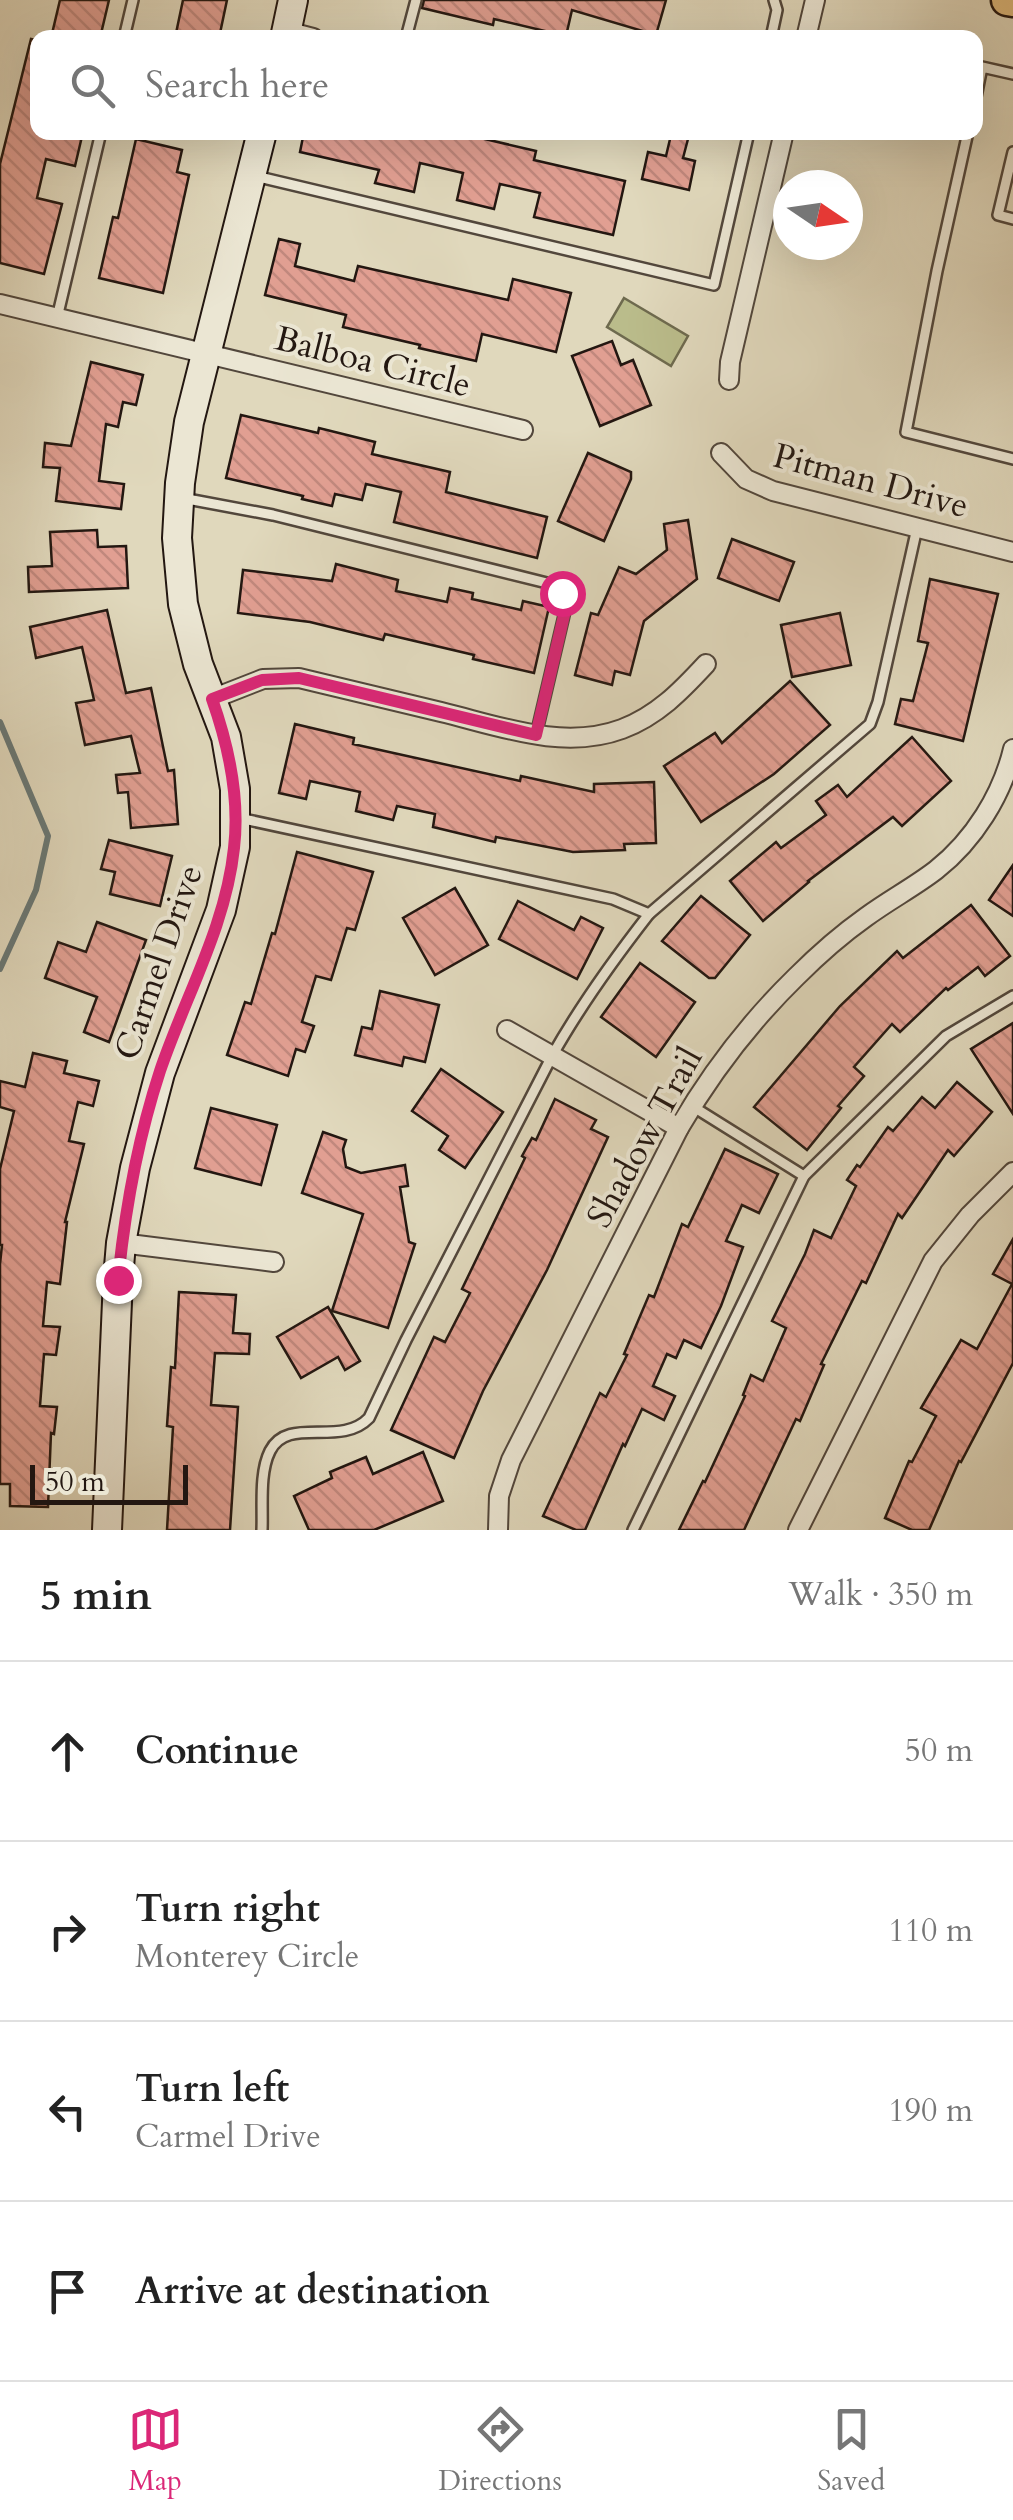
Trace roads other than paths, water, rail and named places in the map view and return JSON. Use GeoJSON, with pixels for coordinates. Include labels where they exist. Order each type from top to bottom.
{"type":"FeatureCollection","features":[{"type":"Feature","properties":{"kind":"street"},"geometry":{"type":"LineString","coordinates":[[293,0],[294,30]]}},
{"type":"Feature","properties":{"kind":"street"},"geometry":{"type":"LineString","coordinates":[[808,30],[814,0]]}},
{"type":"Feature","properties":{"kind":"street","name":"Carmel Drive"},"geometry":{"type":"LineString","coordinates":[[106,1530],[118,1280],[135,1168],[160,1073],[221,910],[234,848],[235,789],[226,737],[198,664],[183,604],[177,538],[190,422],[260,140]]}},
{"type":"Feature","properties":{"kind":"street"},"geometry":{"type":"LineString","coordinates":[[729,380],[782,140]]}},
{"type":"Feature","properties":{"kind":"street","name":"Balboa Circle"},"geometry":{"type":"LineString","coordinates":[[0,304],[523,430]]}},
{"type":"Feature","properties":{"kind":"street","name":"Pitman Drive"},"geometry":{"type":"LineString","coordinates":[[721,453],[746,478],[772,490],[1013,552]]}},
{"type":"Feature","properties":{"kind":"street"},"geometry":{"type":"LineString","coordinates":[[212,699],[262,680],[299,678],[536,735],[588,738],[621,730],[650,716],[676,696],[706,664]]}},
{"type":"Feature","properties":{"kind":"street","name":"Shadow Trail"},"geometry":{"type":"LineString","coordinates":[[498,1530],[498,1496],[511,1460],[692,1106],[738,1040],[797,976],[863,919],[938,869],[969,839],[992,803],[1013,749]]}},
{"type":"Feature","properties":{"kind":"street"},"geometry":{"type":"LineString","coordinates":[[507,1030],[679,1128]]}},
{"type":"Feature","properties":{"kind":"street"},"geometry":{"type":"LineString","coordinates":[[798,1530],[933,1261],[1013,1172]]}},
{"type":"Feature","properties":{"kind":"street"},"geometry":{"type":"LineString","coordinates":[[121,1243],[274,1262]]}},
{"type":"Feature","properties":{"kind":"lane"},"geometry":{"type":"LineString","coordinates":[[126,30],[133,0]]}},
{"type":"Feature","properties":{"kind":"lane"},"geometry":{"type":"LineString","coordinates":[[408,30],[416,0]]}},
{"type":"Feature","properties":{"kind":"lane"},"geometry":{"type":"LineString","coordinates":[[773,30],[777,10],[774,0]]}},
{"type":"Feature","properties":{"kind":"lane"},"geometry":{"type":"LineString","coordinates":[[983,67],[1013,74]]}},
{"type":"Feature","properties":{"kind":"lane"},"geometry":{"type":"LineString","coordinates":[[57,318],[100,140]]}},
{"type":"Feature","properties":{"kind":"lane"},"geometry":{"type":"LineString","coordinates":[[252,176],[714,285],[747,140]]}},
{"type":"Feature","properties":{"kind":"lane"},"geometry":{"type":"LineString","coordinates":[[966,140],[906,432],[1013,459]]}},
{"type":"Feature","properties":{"kind":"lane"},"geometry":{"type":"LineString","coordinates":[[1013,152],[998,215],[1013,218]]}},
{"type":"Feature","properties":{"kind":"lane"},"geometry":{"type":"LineString","coordinates":[[179,497],[273,515],[551,584],[562,593],[566,607],[536,735]]}},
{"type":"Feature","properties":{"kind":"lane"},"geometry":{"type":"LineString","coordinates":[[262,1530],[268,1452],[289,1434],[346,1432],[360,1427],[369,1418],[552,1056],[621,949],[650,914],[870,724],[917,528]]}},
{"type":"Feature","properties":{"kind":"lane"},"geometry":{"type":"LineString","coordinates":[[235,817],[613,900],[650,914]]}},
{"type":"Feature","properties":{"kind":"lane"},"geometry":{"type":"LineString","coordinates":[[632,1530],[804,1176],[946,1036],[1013,996]]}},
{"type":"Feature","properties":{"kind":"lane"},"geometry":{"type":"LineString","coordinates":[[692,1106],[804,1176]]}},
{"type":"Feature","properties":{"kind":"waterway"},"geometry":{"type":"LineString","coordinates":[[0,722],[48,836],[36,890],[0,969]]}}]}
